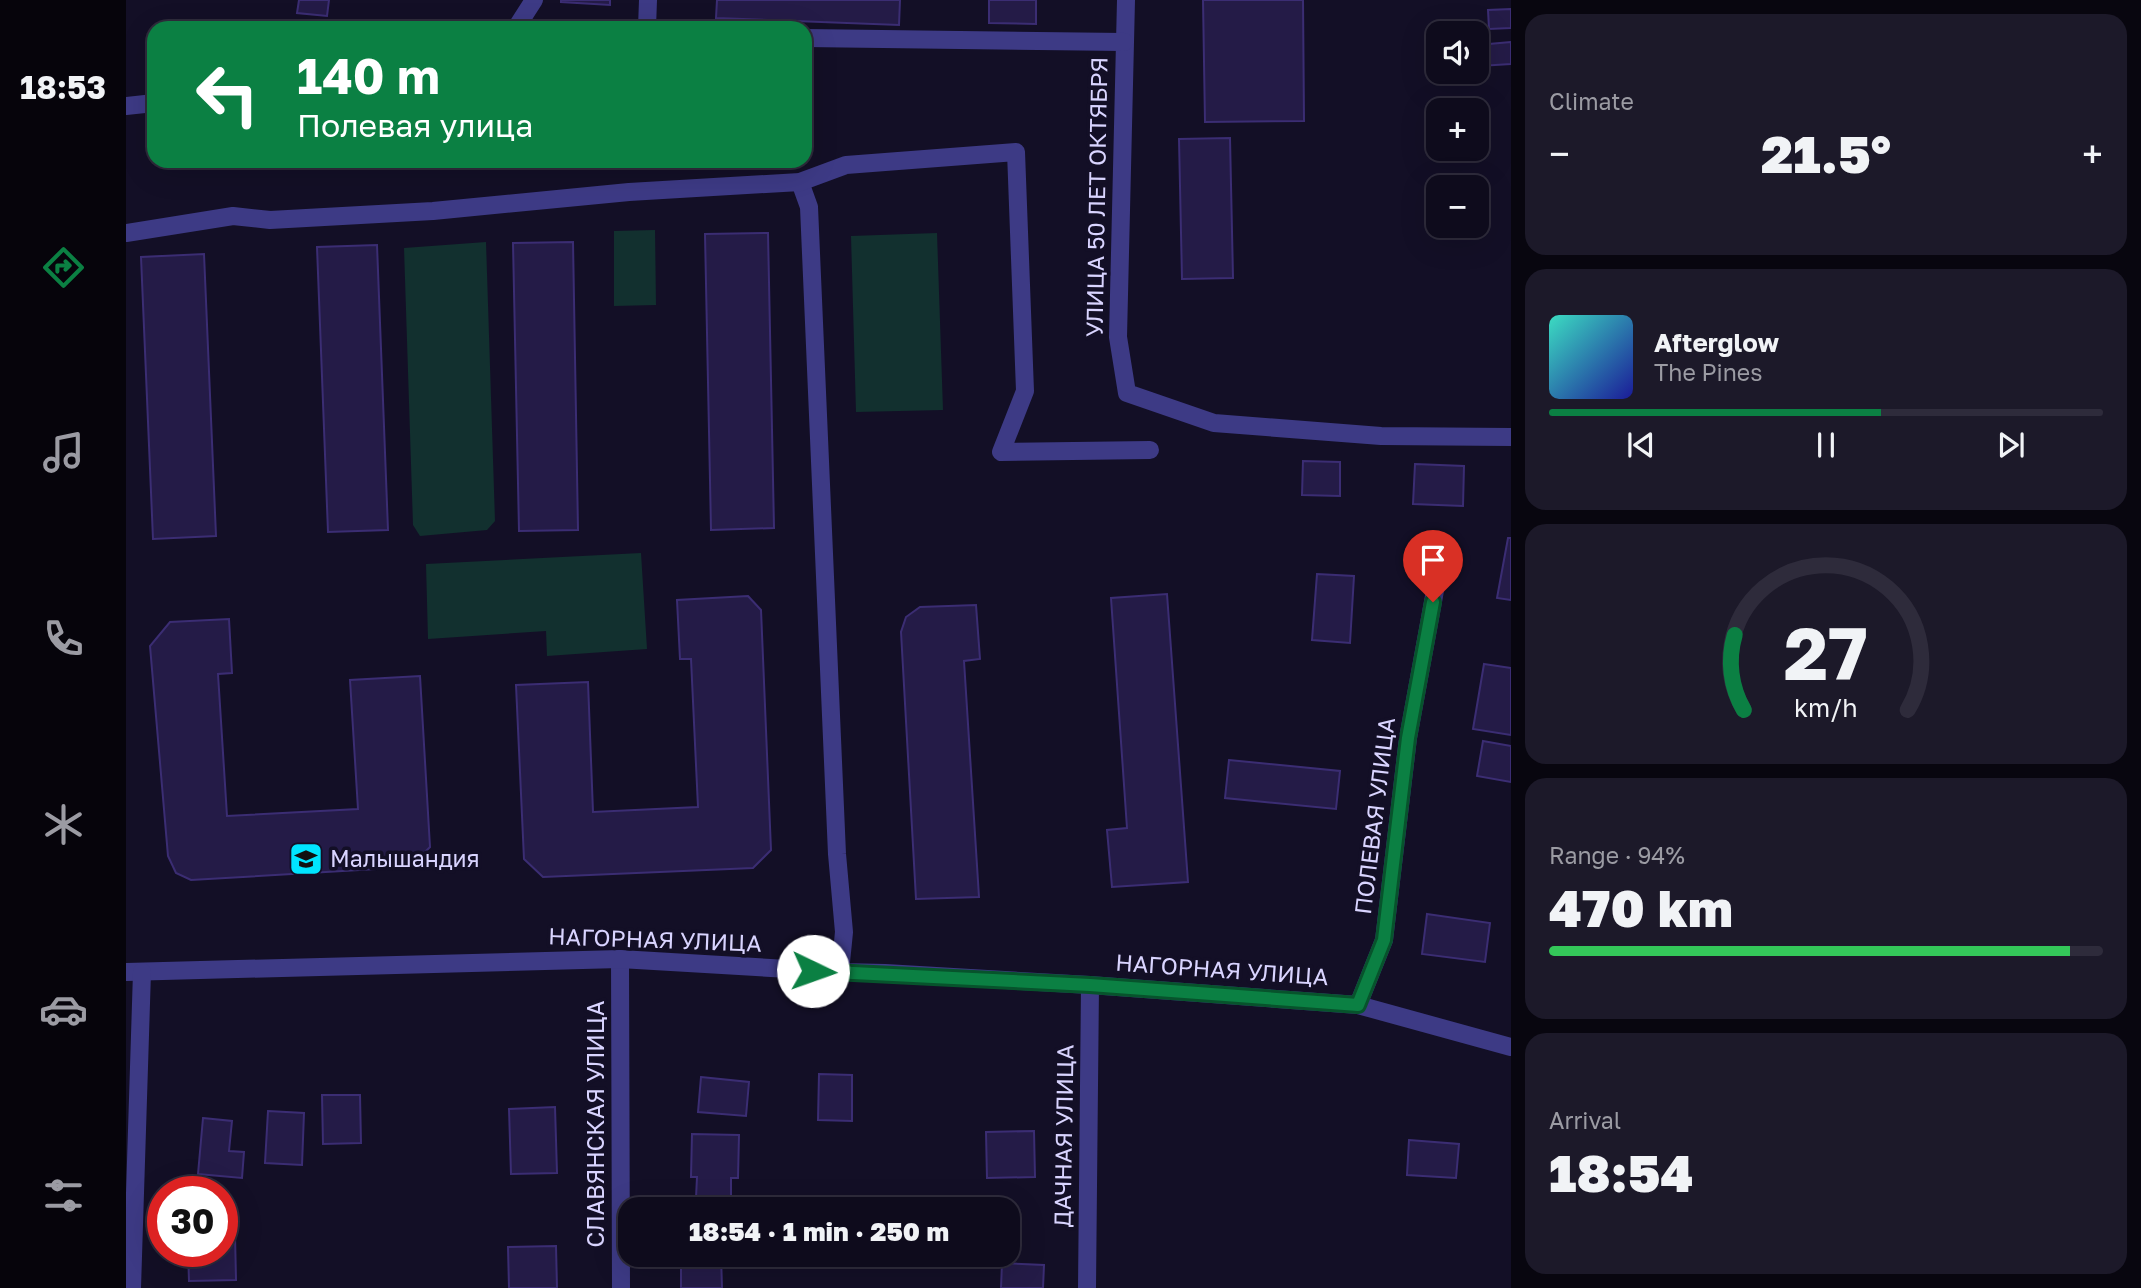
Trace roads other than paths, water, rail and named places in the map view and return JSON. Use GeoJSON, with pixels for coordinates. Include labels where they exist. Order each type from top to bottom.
{"type":"FeatureCollection","features":[{"type":"Feature","properties":{"kind":"street"},"geometry":{"type":"LineString","coordinates":[[647,21],[648,0]]}},
{"type":"Feature","properties":{"kind":"street","name":"УЛИЦА 50 ЛЕТ ОКТЯБРЯ"},"geometry":{"type":"LineString","coordinates":[[1126,0],[1118,337],[1127,393],[1214,423],[1381,436],[1511,437]]}},
{"type":"Feature","properties":{"kind":"street"},"geometry":{"type":"LineString","coordinates":[[812,38],[1124,42]]}},
{"type":"Feature","properties":{"kind":"street"},"geometry":{"type":"LineString","coordinates":[[126,106],[147,104]]}},
{"type":"Feature","properties":{"kind":"street"},"geometry":{"type":"LineString","coordinates":[[126,233],[233,216],[270,220],[433,211],[629,192],[800,182],[846,165],[1016,152],[1024,391],[1001,452],[1150,450]]}},
{"type":"Feature","properties":{"kind":"street"},"geometry":{"type":"LineString","coordinates":[[800,182],[809,207],[836,841],[844,932],[840,972]]}},
{"type":"Feature","properties":{"kind":"street","name":"ПОЛЕВАЯ УЛИЦА"},"geometry":{"type":"LineString","coordinates":[[1358,1005],[1384,940],[1408,738],[1443,547]]}},
{"type":"Feature","properties":{"kind":"street","name":"НАГОРНАЯ УЛИЦА"},"geometry":{"type":"LineString","coordinates":[[134,972],[620,959],[885,973],[1358,1005],[1511,1047]]}},
{"type":"Feature","properties":{"kind":"street","name":"СЛАВЯНСКАЯ УЛИЦА"},"geometry":{"type":"LineString","coordinates":[[620,959],[621,1288]]}},
{"type":"Feature","properties":{"kind":"street"},"geometry":{"type":"LineString","coordinates":[[132,1288],[134,972]]}},
{"type":"Feature","properties":{"kind":"street","name":"ДАЧНАЯ УЛИЦА"},"geometry":{"type":"LineString","coordinates":[[1087,1288],[1090,985]]}},
{"type":"Feature","properties":{"kind":"place","name":"Малышандия"},"geometry":{"type":"Point","coordinates":[306,859]}}]}
